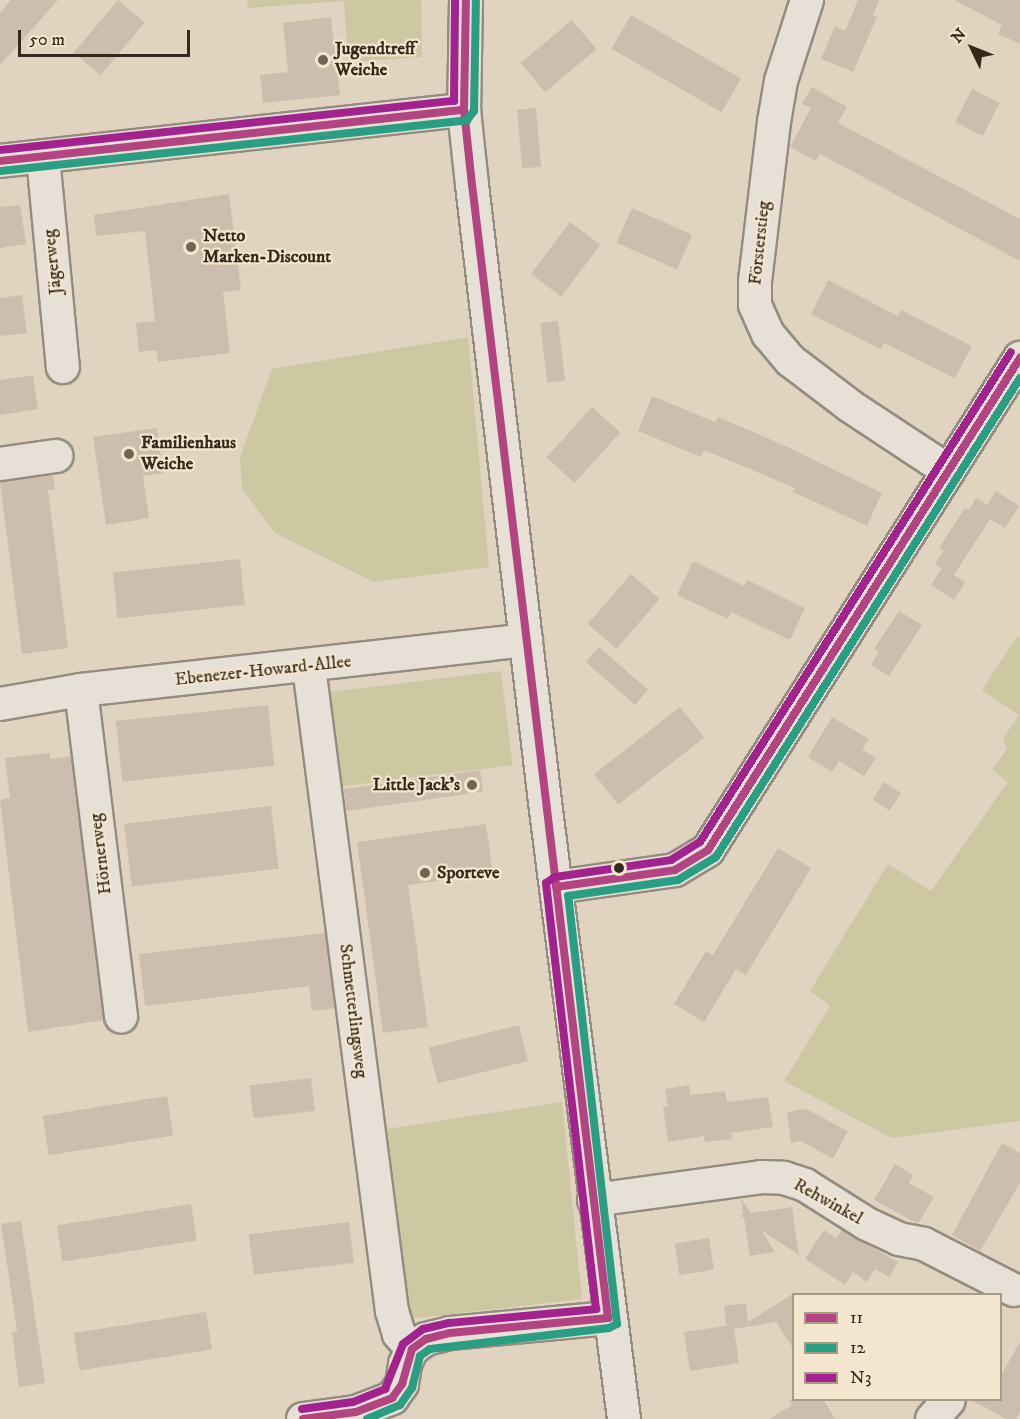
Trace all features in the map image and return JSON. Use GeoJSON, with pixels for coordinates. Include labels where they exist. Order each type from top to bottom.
{"type":"FeatureCollection","features":[{"type":"Feature","properties":{"kind":"street"},"geometry":{"type":"LineString","coordinates":[[466,0],[464,110],[608,1318],[624,1419]]}},
{"type":"Feature","properties":{"kind":"street","name":"Försterstieg"},"geometry":{"type":"LineString","coordinates":[[807,0],[781,81],[774,122],[755,281],[755,305],[768,334],[791,361],[947,470]]}},
{"type":"Feature","properties":{"kind":"street"},"geometry":{"type":"LineString","coordinates":[[0,161],[464,110]]}},
{"type":"Feature","properties":{"kind":"street","name":"Jägerweg"},"geometry":{"type":"LineString","coordinates":[[43,157],[63,367]]}},
{"type":"Feature","properties":{"kind":"street"},"geometry":{"type":"LineString","coordinates":[[556,887],[675,870],[708,850],[1020,358]]}},
{"type":"Feature","properties":{"kind":"street"},"geometry":{"type":"LineString","coordinates":[[0,464],[56,456]]}},
{"type":"Feature","properties":{"kind":"street","name":"Ebenezer-Howard-Allee"},"geometry":{"type":"LineString","coordinates":[[0,704],[81,690],[309,667],[526,640]]}},
{"type":"Feature","properties":{"kind":"street","name":"Schmetterlingsweg"},"geometry":{"type":"LineString","coordinates":[[309,667],[392,1311],[399,1335],[412,1349]]}},
{"type":"Feature","properties":{"kind":"street","name":"Hörnerweg"},"geometry":{"type":"LineString","coordinates":[[81,690],[121,1017]]}},
{"type":"Feature","properties":{"kind":"street","name":"Rehwinkel"},"geometry":{"type":"LineString","coordinates":[[594,1200],[761,1178],[784,1178],[805,1185],[867,1224],[899,1239],[924,1244],[1011,1294]]}},
{"type":"Feature","properties":{"kind":"street"},"geometry":{"type":"LineString","coordinates":[[303,1419],[366,1409],[399,1408],[402,1384],[412,1349],[426,1339],[450,1333],[608,1318]]}},
{"type":"Feature","properties":{"kind":"street"},"geometry":{"type":"LineString","coordinates":[[932,1419],[948,1401]]}},
{"type":"Feature","properties":{"kind":"shaded area"},"geometry":{"type":"Polygon","coordinates":[[[247,0],[421,0],[422,57],[348,62],[344,1],[248,8],[247,0]]]}},
{"type":"Feature","properties":{"kind":"shaded area"},"geometry":{"type":"Polygon","coordinates":[[[468,337],[489,567],[374,582],[275,533],[242,489],[240,457],[272,369],[468,337]]]}},
{"type":"Feature","properties":{"kind":"shaded area"},"geometry":{"type":"Polygon","coordinates":[[[1017,636],[1020,638],[1020,1121],[892,1138],[784,1081],[830,1006],[810,991],[888,864],[931,891],[1008,782],[992,770],[1007,749],[1003,738],[1019,715],[982,690],[1017,636]]]}},
{"type":"Feature","properties":{"kind":"shaded area"},"geometry":{"type":"Polygon","coordinates":[[[501,671],[513,765],[334,787],[322,693],[501,671]]]}},
{"type":"Feature","properties":{"kind":"shaded area"},"geometry":{"type":"Polygon","coordinates":[[[562,1102],[582,1299],[416,1318],[404,1314],[380,1130],[562,1102]]]}},
{"type":"Feature","properties":{"kind":"building"},"geometry":{"type":"Polygon","coordinates":[[[11,0],[58,0],[0,65],[0,13],[11,0]]]}},
{"type":"Feature","properties":{"kind":"building"},"geometry":{"type":"Polygon","coordinates":[[[118,0],[145,22],[100,75],[74,53],[118,0]]]}},
{"type":"Feature","properties":{"kind":"building"},"geometry":{"type":"Polygon","coordinates":[[[858,0],[879,0],[873,15],[877,17],[853,72],[821,59],[835,26],[845,31],[858,0]]]}},
{"type":"Feature","properties":{"kind":"building"},"geometry":{"type":"Polygon","coordinates":[[[954,0],[1020,0],[1020,44],[998,34],[1002,25],[954,0]]]}},
{"type":"Feature","properties":{"kind":"building"},"geometry":{"type":"Polygon","coordinates":[[[631,15],[741,78],[721,112],[612,49],[631,15]]]}},
{"type":"Feature","properties":{"kind":"building","name":"Jugendtreff Weiche"},"geometry":{"type":"Polygon","coordinates":[[[331,17],[340,95],[263,103],[260,75],[288,72],[283,23],[331,17]]]}},
{"type":"Feature","properties":{"kind":"building"},"geometry":{"type":"Polygon","coordinates":[[[572,20],[596,49],[545,92],[521,63],[572,20]]]}},
{"type":"Feature","properties":{"kind":"building"},"geometry":{"type":"Polygon","coordinates":[[[812,87],[847,107],[838,123],[1020,219],[1020,261],[820,154],[816,161],[790,147],[811,108],[802,104],[812,87]]]}},
{"type":"Feature","properties":{"kind":"building"},"geometry":{"type":"Polygon","coordinates":[[[972,89],[1000,103],[983,136],[955,122],[972,89]]]}},
{"type":"Feature","properties":{"kind":"building"},"geometry":{"type":"Polygon","coordinates":[[[536,108],[541,167],[522,168],[517,110],[536,108]]]}},
{"type":"Feature","properties":{"kind":"building","name":"Netto Marken-Discount"},"geometry":{"type":"Polygon","coordinates":[[[229,194],[241,290],[223,292],[230,353],[158,362],[156,350],[139,352],[136,323],[155,321],[145,231],[96,236],[94,215],[229,194]]]}},
{"type":"Feature","properties":{"kind":"building"},"geometry":{"type":"Polygon","coordinates":[[[20,205],[26,244],[0,248],[0,207],[20,205]]]}},
{"type":"Feature","properties":{"kind":"building"},"geometry":{"type":"Polygon","coordinates":[[[632,208],[692,235],[677,270],[617,243],[632,208]]]}},
{"type":"Feature","properties":{"kind":"building"},"geometry":{"type":"Polygon","coordinates":[[[570,222],[600,245],[561,297],[531,274],[570,222]]]}},
{"type":"Feature","properties":{"kind":"building"},"geometry":{"type":"Polygon","coordinates":[[[828,280],[898,316],[901,310],[972,346],[955,378],[884,343],[881,349],[811,314],[828,280]]]}},
{"type":"Feature","properties":{"kind":"building"},"geometry":{"type":"Polygon","coordinates":[[[22,295],[27,333],[0,336],[0,298],[22,295]]]}},
{"type":"Feature","properties":{"kind":"building"},"geometry":{"type":"Polygon","coordinates":[[[558,321],[565,381],[547,383],[540,323],[558,321]]]}},
{"type":"Feature","properties":{"kind":"building"},"geometry":{"type":"Polygon","coordinates":[[[33,375],[38,409],[0,415],[0,380],[33,375]]]}},
{"type":"Feature","properties":{"kind":"building"},"geometry":{"type":"Polygon","coordinates":[[[652,396],[715,422],[718,417],[781,444],[882,493],[867,526],[793,492],[795,488],[704,450],[701,457],[638,431],[652,396]]]}},
{"type":"Feature","properties":{"kind":"building"},"geometry":{"type":"Polygon","coordinates":[[[592,407],[620,432],[575,483],[546,458],[592,407]]]}},
{"type":"Feature","properties":{"kind":"building"},"geometry":{"type":"Polygon","coordinates":[[[157,428],[163,473],[143,476],[149,518],[106,525],[93,437],[157,428]]]}},
{"type":"Feature","properties":{"kind":"building"},"geometry":{"type":"Polygon","coordinates":[[[53,475],[55,489],[48,490],[68,648],[22,654],[0,482],[53,475]]]}},
{"type":"Feature","properties":{"kind":"building"},"geometry":{"type":"Polygon","coordinates":[[[996,491],[1019,506],[1005,528],[990,519],[954,575],[965,582],[954,600],[931,585],[942,568],[935,564],[944,551],[939,548],[965,508],[969,510],[976,498],[987,505],[996,491]]]}},
{"type":"Feature","properties":{"kind":"building"},"geometry":{"type":"Polygon","coordinates":[[[240,559],[245,605],[118,618],[113,572],[240,559]]]}},
{"type":"Feature","properties":{"kind":"building"},"geometry":{"type":"Polygon","coordinates":[[[693,561],[744,586],[747,580],[805,608],[790,640],[731,612],[728,619],[677,595],[693,561]]]}},
{"type":"Feature","properties":{"kind":"building"},"geometry":{"type":"Polygon","coordinates":[[[631,574],[660,599],[616,649],[588,624],[631,574]]]}},
{"type":"Feature","properties":{"kind":"building"},"geometry":{"type":"Polygon","coordinates":[[[899,611],[922,625],[889,676],[871,665],[879,652],[874,649],[899,611]]]}},
{"type":"Feature","properties":{"kind":"building"},"geometry":{"type":"Polygon","coordinates":[[[599,647],[648,690],[635,705],[586,662],[599,647]]]}},
{"type":"Feature","properties":{"kind":"building"},"geometry":{"type":"Polygon","coordinates":[[[268,705],[274,766],[122,782],[116,721],[268,705]]]}},
{"type":"Feature","properties":{"kind":"building"},"geometry":{"type":"Polygon","coordinates":[[[680,707],[704,738],[618,805],[594,774],[680,707]]]}},
{"type":"Feature","properties":{"kind":"building"},"geometry":{"type":"Polygon","coordinates":[[[832,717],[869,739],[862,750],[876,758],[864,776],[839,761],[832,772],[808,757],[832,717]]]}},
{"type":"Feature","properties":{"kind":"building"},"geometry":{"type":"Polygon","coordinates":[[[50,753],[50,759],[71,756],[104,1020],[28,1032],[0,800],[10,798],[5,758],[50,753]]]}},
{"type":"Feature","properties":{"kind":"building"},"geometry":{"type":"Polygon","coordinates":[[[480,770],[483,792],[346,811],[343,789],[480,770]]]}},
{"type":"Feature","properties":{"kind":"building"},"geometry":{"type":"Polygon","coordinates":[[[884,782],[901,793],[889,811],[873,800],[884,782]]]}},
{"type":"Feature","properties":{"kind":"building"},"geometry":{"type":"Polygon","coordinates":[[[271,806],[279,869],[132,887],[124,824],[271,806]]]}},
{"type":"Feature","properties":{"kind":"building"},"geometry":{"type":"Polygon","coordinates":[[[486,824],[493,873],[408,885],[428,1027],[383,1033],[357,842],[486,824]]]}},
{"type":"Feature","properties":{"kind":"building"},"geometry":{"type":"Polygon","coordinates":[[[778,848],[811,868],[746,975],[736,969],[704,1022],[674,1004],[706,951],[713,955],[778,848]]]}},
{"type":"Feature","properties":{"kind":"building"},"geometry":{"type":"Polygon","coordinates":[[[325,933],[335,1008],[312,1011],[309,986],[145,1006],[139,954],[325,933]]]}},
{"type":"Feature","properties":{"kind":"building"},"geometry":{"type":"Polygon","coordinates":[[[519,1025],[528,1061],[438,1083],[429,1047],[519,1025]]]}},
{"type":"Feature","properties":{"kind":"building"},"geometry":{"type":"Polygon","coordinates":[[[311,1078],[315,1111],[253,1118],[249,1086],[311,1078]]]}},
{"type":"Feature","properties":{"kind":"building"},"geometry":{"type":"Polygon","coordinates":[[[689,1085],[690,1095],[725,1091],[727,1102],[768,1097],[773,1127],[731,1133],[732,1139],[705,1142],[704,1136],[668,1142],[663,1107],[668,1107],[665,1089],[689,1085]]]}},
{"type":"Feature","properties":{"kind":"building"},"geometry":{"type":"Polygon","coordinates":[[[167,1096],[173,1136],[49,1155],[43,1116],[167,1096]]]}},
{"type":"Feature","properties":{"kind":"building"},"geometry":{"type":"Polygon","coordinates":[[[806,1109],[848,1131],[833,1159],[801,1141],[791,1143],[787,1112],[806,1109]]]}},
{"type":"Feature","properties":{"kind":"building"},"geometry":{"type":"Polygon","coordinates":[[[1002,1143],[1020,1153],[1020,1183],[980,1251],[952,1235],[1002,1143]]]}},
{"type":"Feature","properties":{"kind":"building"},"geometry":{"type":"Polygon","coordinates":[[[895,1164],[913,1175],[909,1183],[934,1197],[918,1224],[874,1200],[895,1164]]]}},
{"type":"Feature","properties":{"kind":"building"},"geometry":{"type":"Polygon","coordinates":[[[741,1198],[751,1213],[792,1207],[799,1255],[761,1230],[775,1252],[750,1256],[744,1218],[739,1215],[743,1215],[741,1198]]]}},
{"type":"Feature","properties":{"kind":"building"},"geometry":{"type":"Polygon","coordinates":[[[191,1204],[197,1241],[62,1262],[57,1225],[191,1204]]]}},
{"type":"Feature","properties":{"kind":"building"},"geometry":{"type":"Polygon","coordinates":[[[21,1221],[45,1383],[19,1387],[12,1332],[17,1331],[1,1224],[21,1221]]]}},
{"type":"Feature","properties":{"kind":"building"},"geometry":{"type":"Polygon","coordinates":[[[349,1222],[354,1263],[254,1275],[249,1234],[349,1222]]]}},
{"type":"Feature","properties":{"kind":"building"},"geometry":{"type":"Polygon","coordinates":[[[824,1230],[836,1238],[842,1230],[898,1262],[889,1277],[875,1269],[867,1282],[853,1272],[845,1285],[805,1259],[824,1230]]]}},
{"type":"Feature","properties":{"kind":"building"},"geometry":{"type":"Polygon","coordinates":[[[709,1238],[714,1270],[679,1275],[674,1243],[709,1238]]]}},
{"type":"Feature","properties":{"kind":"building"},"geometry":{"type":"Polygon","coordinates":[[[792,1294],[792,1347],[776,1322],[734,1329],[739,1363],[690,1371],[684,1332],[726,1326],[724,1306],[746,1303],[748,1322],[792,1294]]]}},
{"type":"Feature","properties":{"kind":"building"},"geometry":{"type":"Polygon","coordinates":[[[206,1312],[212,1350],[80,1370],[74,1333],[206,1312]]]}},
{"type":"Feature","properties":{"kind":"building"},"geometry":{"type":"Polygon","coordinates":[[[1020,1342],[1020,1412],[1016,1419],[1006,1419],[973,1401],[1002,1401],[1002,1374],[1020,1342]]]}},
{"type":"Feature","properties":{"kind":"building"},"geometry":{"type":"Polygon","coordinates":[[[788,1400],[825,1401],[835,1419],[769,1419],[792,1405],[788,1400]]]}},
{"type":"Feature","properties":{"kind":"transit line","name":"N3"},"geometry":{"type":"LineString","coordinates":[[0,150],[454,101],[455,0]]}},
{"type":"Feature","properties":{"kind":"transit line","name":"11"},"geometry":{"type":"LineString","coordinates":[[303,1419],[356,1412],[392,1398],[402,1384],[412,1349],[426,1339],[450,1333],[608,1318],[472,185],[464,110],[466,0]]}},
{"type":"Feature","properties":{"kind":"transit line","name":"12"},"geometry":{"type":"LineString","coordinates":[[1,171],[467,120],[474,111],[476,0]]}},
{"type":"Feature","properties":{"kind":"transit line","name":"11"},"geometry":{"type":"LineString","coordinates":[[0,161],[464,110]]}},
{"type":"Feature","properties":{"kind":"transit line","name":"N3"},"geometry":{"type":"LineString","coordinates":[[302,1409],[353,1402],[385,1389],[403,1344],[423,1329],[449,1323],[596,1309],[546,883],[555,877],[671,860],[700,842],[1011,352]]}},
{"type":"Feature","properties":{"kind":"transit line","name":"11"},"geometry":{"type":"LineString","coordinates":[[556,887],[675,870],[708,850],[1020,358]]}},
{"type":"Feature","properties":{"kind":"transit line","name":"12"},"geometry":{"type":"LineString","coordinates":[[367,1419],[400,1405],[412,1388],[420,1356],[430,1349],[609,1328],[617,1324],[568,896],[678,880],[716,857],[1020,378]]}},
{"type":"Feature","properties":{"kind":"place","name":"Jugendtreff Weiche"},"geometry":{"type":"Point","coordinates":[323,60]}},
{"type":"Feature","properties":{"kind":"place","name":"Netto Marken-Discount"},"geometry":{"type":"Point","coordinates":[191,247]}},
{"type":"Feature","properties":{"kind":"place","name":"Familienhaus Weiche"},"geometry":{"type":"Point","coordinates":[129,454]}},
{"type":"Feature","properties":{"kind":"place","name":"Little Jack's"},"geometry":{"type":"Point","coordinates":[472,785]}},
{"type":"Feature","properties":{"kind":"place","name":"Sporteve"},"geometry":{"type":"Point","coordinates":[425,873]}}]}
